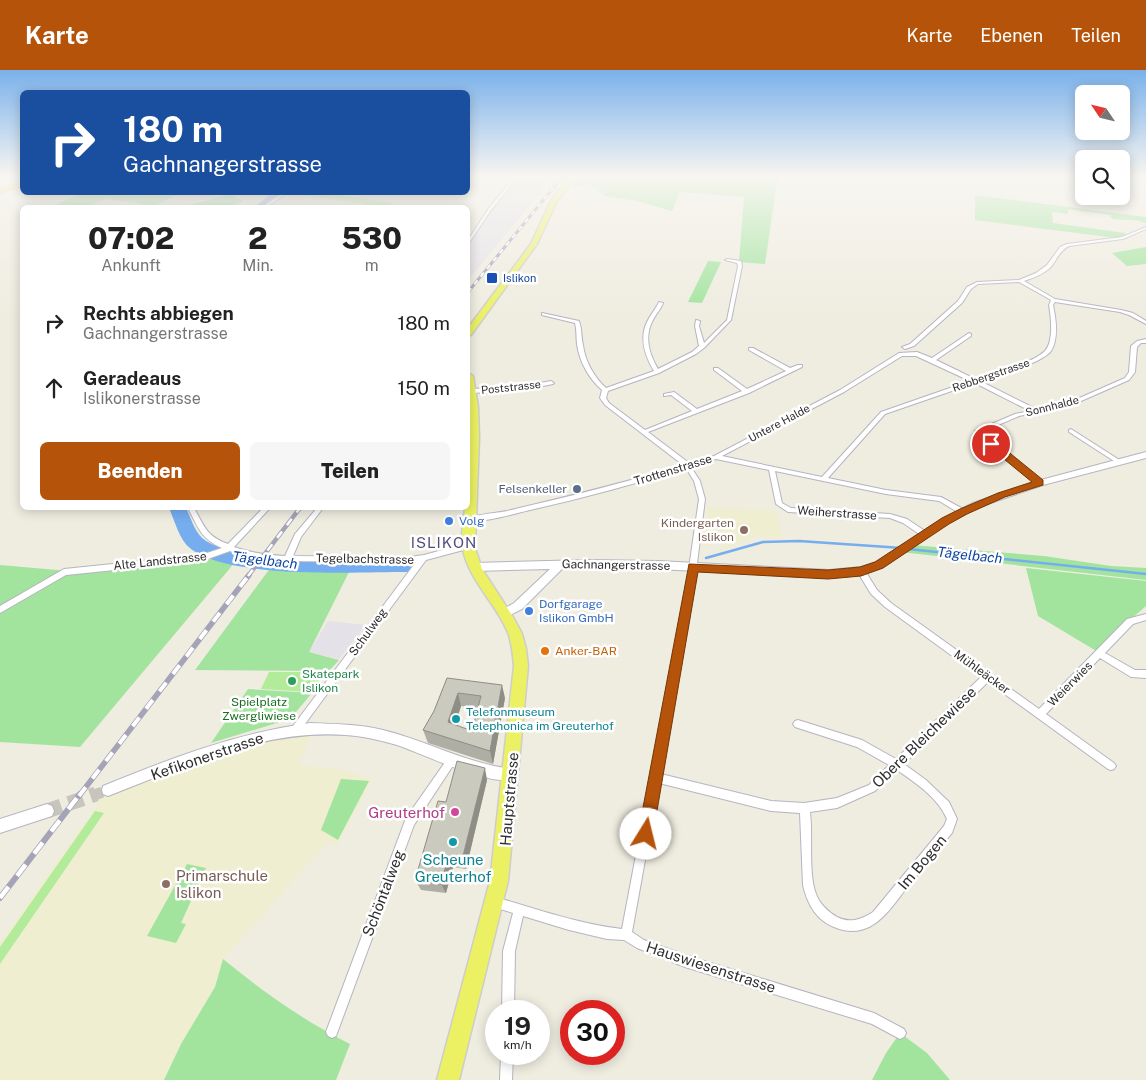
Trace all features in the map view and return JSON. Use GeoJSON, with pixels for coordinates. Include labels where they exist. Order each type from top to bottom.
{"type":"FeatureCollection","features":[{"type":"Feature","properties":{"kind":"main road"},"geometry":{"type":"LineString","coordinates":[[470,330],[534,244],[543,223]]}},
{"type":"Feature","properties":{"kind":"main road","name":"Hauptstrasse"},"geometry":{"type":"LineString","coordinates":[[470,386],[475,425],[470,503]]}},
{"type":"Feature","properties":{"kind":"main road","name":"Hauptstrasse"},"geometry":{"type":"LineString","coordinates":[[448,1080],[495,902],[503,858],[521,659],[517,634],[475,567],[468,546],[470,510]]}},
{"type":"Feature","properties":{"kind":"street"},"geometry":{"type":"LineString","coordinates":[[470,239],[481,223]]}},
{"type":"Feature","properties":{"kind":"street"},"geometry":{"type":"LineString","coordinates":[[905,348],[912,345],[960,302],[969,288],[977,283],[1020,280],[1038,274],[1048,266],[1061,248],[1068,245],[1123,238],[1146,228]]}},
{"type":"Feature","properties":{"kind":"street"},"geometry":{"type":"LineString","coordinates":[[604,390],[657,372],[702,346],[729,320],[740,266],[739,262],[727,260]]}},
{"type":"Feature","properties":{"kind":"street"},"geometry":{"type":"LineString","coordinates":[[1020,280],[1054,300],[1121,311],[1131,314],[1146,323]]}},
{"type":"Feature","properties":{"kind":"street","name":"Rebbergstrasse"},"geometry":{"type":"LineString","coordinates":[[823,479],[883,413],[1031,362],[1048,351],[1052,340],[1054,322],[1051,305],[1054,300]]}},
{"type":"Feature","properties":{"kind":"street"},"geometry":{"type":"LineString","coordinates":[[657,372],[646,350],[646,332],[650,321],[657,313],[661,303]]}},
{"type":"Feature","properties":{"kind":"street"},"geometry":{"type":"LineString","coordinates":[[544,314],[577,322],[580,328],[580,346],[587,366],[604,390]]}},
{"type":"Feature","properties":{"kind":"street"},"geometry":{"type":"LineString","coordinates":[[698,321],[696,326],[702,346]]}},
{"type":"Feature","properties":{"kind":"street"},"geometry":{"type":"LineString","coordinates":[[932,360],[969,335]]}},
{"type":"Feature","properties":{"kind":"street","name":"Sonnhalde"},"geometry":{"type":"LineString","coordinates":[[1040,483],[978,431],[1033,410],[1070,404],[1127,379],[1132,372],[1134,346],[1139,342],[1146,341]]}},
{"type":"Feature","properties":{"kind":"street"},"geometry":{"type":"LineString","coordinates":[[751,349],[791,371]]}},
{"type":"Feature","properties":{"kind":"street","name":"Untere Halde"},"geometry":{"type":"LineString","coordinates":[[716,457],[842,390],[901,354],[917,354],[932,360],[1033,410]]}},
{"type":"Feature","properties":{"kind":"street"},"geometry":{"type":"LineString","coordinates":[[644,432],[747,392],[800,366]]}},
{"type":"Feature","properties":{"kind":"street"},"geometry":{"type":"LineString","coordinates":[[716,370],[747,392]]}},
{"type":"Feature","properties":{"kind":"street","name":"Poststrasse"},"geometry":{"type":"LineString","coordinates":[[471,391],[518,389],[551,383]]}},
{"type":"Feature","properties":{"kind":"street"},"geometry":{"type":"LineString","coordinates":[[604,390],[603,398],[607,404],[687,465],[697,481],[702,499],[689,596],[626,935]]}},
{"type":"Feature","properties":{"kind":"street"},"geometry":{"type":"LineString","coordinates":[[666,395],[672,393],[696,411]]}},
{"type":"Feature","properties":{"kind":"street"},"geometry":{"type":"LineString","coordinates":[[1070,431],[1119,462]]}},
{"type":"Feature","properties":{"kind":"street","name":"Gachnangerstrasse"},"geometry":{"type":"LineString","coordinates":[[475,567],[627,564],[828,574],[861,571],[879,565],[964,512],[1001,495],[1146,455]]}},
{"type":"Feature","properties":{"kind":"street","name":"Trottenstrasse"},"geometry":{"type":"LineString","coordinates":[[469,519],[494,516],[557,502],[632,483],[716,457],[772,470],[895,493],[941,499],[964,512]]}},
{"type":"Feature","properties":{"kind":"street","name":"Weiherstrasse"},"geometry":{"type":"LineString","coordinates":[[772,470],[779,504],[790,510],[890,516],[905,521],[925,535]]}},
{"type":"Feature","properties":{"kind":"street","name":"Tegelbachstrasse"},"geometry":{"type":"LineString","coordinates":[[192,510],[207,536],[215,542],[248,555],[288,558],[422,560],[448,550],[468,546]]}},
{"type":"Feature","properties":{"kind":"street","name":"Alte Landstrasse"},"geometry":{"type":"LineString","coordinates":[[0,610],[64,572],[211,556],[230,548],[265,510]]}},
{"type":"Feature","properties":{"kind":"street"},"geometry":{"type":"LineString","coordinates":[[288,558],[298,536],[318,510]]}},
{"type":"Feature","properties":{"kind":"street","name":"Schulweg"},"geometry":{"type":"LineString","coordinates":[[296,729],[422,560]]}},
{"type":"Feature","properties":{"kind":"street"},"geometry":{"type":"LineString","coordinates":[[504,614],[518,606],[561,564]]}},
{"type":"Feature","properties":{"kind":"street","name":"Mühleäcker"},"geometry":{"type":"LineString","coordinates":[[861,571],[874,592],[887,604],[1111,766]]}},
{"type":"Feature","properties":{"kind":"street","name":"Weierwies"},"geometry":{"type":"LineString","coordinates":[[1040,714],[1130,621],[1146,617]]}},
{"type":"Feature","properties":{"kind":"street","name":"Weierwies"},"geometry":{"type":"LineString","coordinates":[[1100,654],[1134,674],[1146,674]]}},
{"type":"Feature","properties":{"kind":"street","name":"Obere Bleichewiese"},"geometry":{"type":"LineString","coordinates":[[655,777],[771,806],[804,808],[837,803],[872,788],[898,765],[987,677]]}},
{"type":"Feature","properties":{"kind":"street","name":"Im Bogen"},"geometry":{"type":"LineString","coordinates":[[798,724],[860,743],[898,765],[923,783],[946,805],[952,819],[948,829],[877,916],[862,925],[845,926],[829,919],[816,904],[808,887],[807,828],[804,808]]}},
{"type":"Feature","properties":{"kind":"street","name":"Kefikonerstrasse"},"geometry":{"type":"LineString","coordinates":[[108,790],[249,739],[296,729],[336,727],[374,733],[396,739],[474,769],[511,775]]}},
{"type":"Feature","properties":{"kind":"street","name":"Schöntalweg"},"geometry":{"type":"LineString","coordinates":[[332,1032],[410,822],[451,761]]}},
{"type":"Feature","properties":{"kind":"street"},"geometry":{"type":"LineString","coordinates":[[0,826],[47,811]]}},
{"type":"Feature","properties":{"kind":"street","name":"Hauswiesenstrasse"},"geometry":{"type":"LineString","coordinates":[[495,902],[579,926],[626,935],[640,944],[685,961],[874,1019],[900,1033]]}},
{"type":"Feature","properties":{"kind":"street"},"geometry":{"type":"LineString","coordinates":[[508,1000],[510,951],[519,909]]}},
{"type":"Feature","properties":{"kind":"street"},"geometry":{"type":"LineString","coordinates":[[506,1080],[507,1065]]}},
{"type":"Feature","properties":{"kind":"shaded area"},"geometry":{"type":"Polygon","coordinates":[[[481,223],[515,223],[470,278],[470,239],[481,223]]]}},
{"type":"Feature","properties":{"kind":"shaded area","name":"Kindergarten Islikon"},"geometry":{"type":"Polygon","coordinates":[[[707,507],[776,511],[783,537],[756,536],[722,550],[720,546],[731,542],[730,540],[703,547],[707,507]]]}},
{"type":"Feature","properties":{"kind":"shaded area"},"geometry":{"type":"Polygon","coordinates":[[[328,621],[366,625],[339,659],[309,652],[328,621]]]}},
{"type":"Feature","properties":{"kind":"shaded area","name":"Primarschule Islikon"},"geometry":{"type":"Polygon","coordinates":[[[315,727],[298,765],[349,771],[372,780],[336,847],[327,843],[223,959],[215,987],[181,1044],[164,1080],[0,1080],[0,943],[108,790],[198,757],[315,727]]]}},
{"type":"Feature","properties":{"kind":"green space"},"geometry":{"type":"Polygon","coordinates":[[[742,223],[771,223],[765,264],[739,262],[742,223]]]}},
{"type":"Feature","properties":{"kind":"green space"},"geometry":{"type":"Polygon","coordinates":[[[1000,223],[1054,223],[1125,233],[1126,235],[1116,238],[1000,223]]]}},
{"type":"Feature","properties":{"kind":"green space"},"geometry":{"type":"Polygon","coordinates":[[[1146,247],[1146,264],[1127,266],[1112,253],[1146,247]]]}},
{"type":"Feature","properties":{"kind":"green space"},"geometry":{"type":"Polygon","coordinates":[[[708,261],[721,262],[702,303],[688,302],[708,261]]]}},
{"type":"Feature","properties":{"kind":"green space"},"geometry":{"type":"Polygon","coordinates":[[[911,545],[1044,556],[1111,566],[1146,568],[1146,580],[901,552],[911,545]]]}},
{"type":"Feature","properties":{"kind":"green space"},"geometry":{"type":"Polygon","coordinates":[[[217,557],[236,561],[80,747],[0,742],[0,565],[80,572],[206,561],[217,557]]]}},
{"type":"Feature","properties":{"kind":"green space"},"geometry":{"type":"Polygon","coordinates":[[[271,567],[349,572],[309,652],[339,660],[329,671],[195,670],[271,567]]]}},
{"type":"Feature","properties":{"kind":"green space"},"geometry":{"type":"Polygon","coordinates":[[[1026,568],[1146,581],[1146,606],[1098,652],[1038,616],[1026,568]]]}},
{"type":"Feature","properties":{"kind":"green space","name":"Skatepark Islikon"},"geometry":{"type":"Polygon","coordinates":[[[269,672],[325,672],[311,692],[261,689],[269,672]]]}},
{"type":"Feature","properties":{"kind":"green space","name":"Spielplatz Zwergliwiese"},"geometry":{"type":"Polygon","coordinates":[[[248,689],[312,693],[296,712],[277,723],[211,743],[248,689]]]}},
{"type":"Feature","properties":{"kind":"green space"},"geometry":{"type":"Polygon","coordinates":[[[341,779],[369,781],[338,840],[321,830],[341,779]]]}},
{"type":"Feature","properties":{"kind":"green space"},"geometry":{"type":"Polygon","coordinates":[[[95,811],[104,813],[0,964],[0,947],[95,811]]]}},
{"type":"Feature","properties":{"kind":"green space"},"geometry":{"type":"Polygon","coordinates":[[[187,864],[206,868],[181,923],[186,924],[176,943],[147,936],[187,864]]]}},
{"type":"Feature","properties":{"kind":"green space"},"geometry":{"type":"Polygon","coordinates":[[[223,959],[284,1005],[316,1026],[350,1044],[336,1080],[164,1080],[181,1044],[215,987],[223,959]]]}},
{"type":"Feature","properties":{"kind":"green space"},"geometry":{"type":"Polygon","coordinates":[[[900,1033],[927,1053],[950,1080],[872,1080],[886,1053],[900,1033]]]}},
{"type":"Feature","properties":{"kind":"building"},"geometry":{"type":"Polygon","coordinates":[[[447,678],[502,685],[490,751],[423,730],[434,711],[447,678]],[[458,693],[448,722],[472,731],[481,696],[458,693]]]}},
{"type":"Feature","properties":{"kind":"building","name":"Scheune Greuterhof"},"geometry":{"type":"Polygon","coordinates":[[[457,761],[485,768],[462,860],[448,858],[441,884],[415,880],[438,801],[446,802],[457,761]]]}},
{"type":"Feature","properties":{"kind":"waterway","name":"Tägelbach"},"geometry":{"type":"LineString","coordinates":[[179,510],[188,532],[197,544],[213,553],[236,559],[297,565],[407,565]]}},
{"type":"Feature","properties":{"kind":"waterway","name":"Tägelbach"},"geometry":{"type":"LineString","coordinates":[[706,558],[763,542],[799,541],[902,548]]}},
{"type":"Feature","properties":{"kind":"waterway","name":"Tägelbach"},"geometry":{"type":"LineString","coordinates":[[908,549],[1146,574]]}},
{"type":"Feature","properties":{"kind":"tunnel"},"geometry":{"type":"LineString","coordinates":[[92,796],[108,790]]}},
{"type":"Feature","properties":{"kind":"tunnel"},"geometry":{"type":"LineString","coordinates":[[47,811],[96,794]]}},
{"type":"Feature","properties":{"kind":"railway"},"geometry":{"type":"LineString","coordinates":[[470,290],[524,223]]}},
{"type":"Feature","properties":{"kind":"railway"},"geometry":{"type":"LineString","coordinates":[[248,576],[298,510]]}},
{"type":"Feature","properties":{"kind":"railway"},"geometry":{"type":"LineString","coordinates":[[79,796],[249,575]]}},
{"type":"Feature","properties":{"kind":"railway"},"geometry":{"type":"LineString","coordinates":[[0,898],[80,794]]}},
{"type":"Feature","properties":{"kind":"place","name":"Islikon"},"geometry":{"type":"Point","coordinates":[492,278]}},
{"type":"Feature","properties":{"kind":"place","name":"Felsenkeller"},"geometry":{"type":"Point","coordinates":[577,489]}},
{"type":"Feature","properties":{"kind":"place","name":"Volg"},"geometry":{"type":"Point","coordinates":[449,521]}},
{"type":"Feature","properties":{"kind":"place","name":"Kindergarten Islikon"},"geometry":{"type":"Point","coordinates":[744,530]}},
{"type":"Feature","properties":{"kind":"place","name":"Dorfgarage Islikon GmbH"},"geometry":{"type":"Point","coordinates":[529,611]}},
{"type":"Feature","properties":{"kind":"place","name":"Anker-BAR"},"geometry":{"type":"Point","coordinates":[545,651]}},
{"type":"Feature","properties":{"kind":"place","name":"Skatepark Islikon"},"geometry":{"type":"Point","coordinates":[292,681]}},
{"type":"Feature","properties":{"kind":"place","name":"Telefonmuseum Telephonica im Greuterhof"},"geometry":{"type":"Point","coordinates":[456,719]}},
{"type":"Feature","properties":{"kind":"place","name":"Greuterhof"},"geometry":{"type":"Point","coordinates":[455,812]}},
{"type":"Feature","properties":{"kind":"place","name":"Scheune Greuterhof"},"geometry":{"type":"Point","coordinates":[453,842]}},
{"type":"Feature","properties":{"kind":"place","name":"Primarschule Islikon"},"geometry":{"type":"Point","coordinates":[166,884]}},
{"type":"Feature","properties":{"kind":"district","name":"ISLIKON"},"geometry":{"type":"Point","coordinates":[444,542]}},
{"type":"Feature","properties":{"kind":"route"},"geometry":{"type":"LineString","coordinates":[[646,834],[693,567],[828,574],[861,571],[879,565],[945,521],[976,505],[1040,483],[991,444]]}}]}
